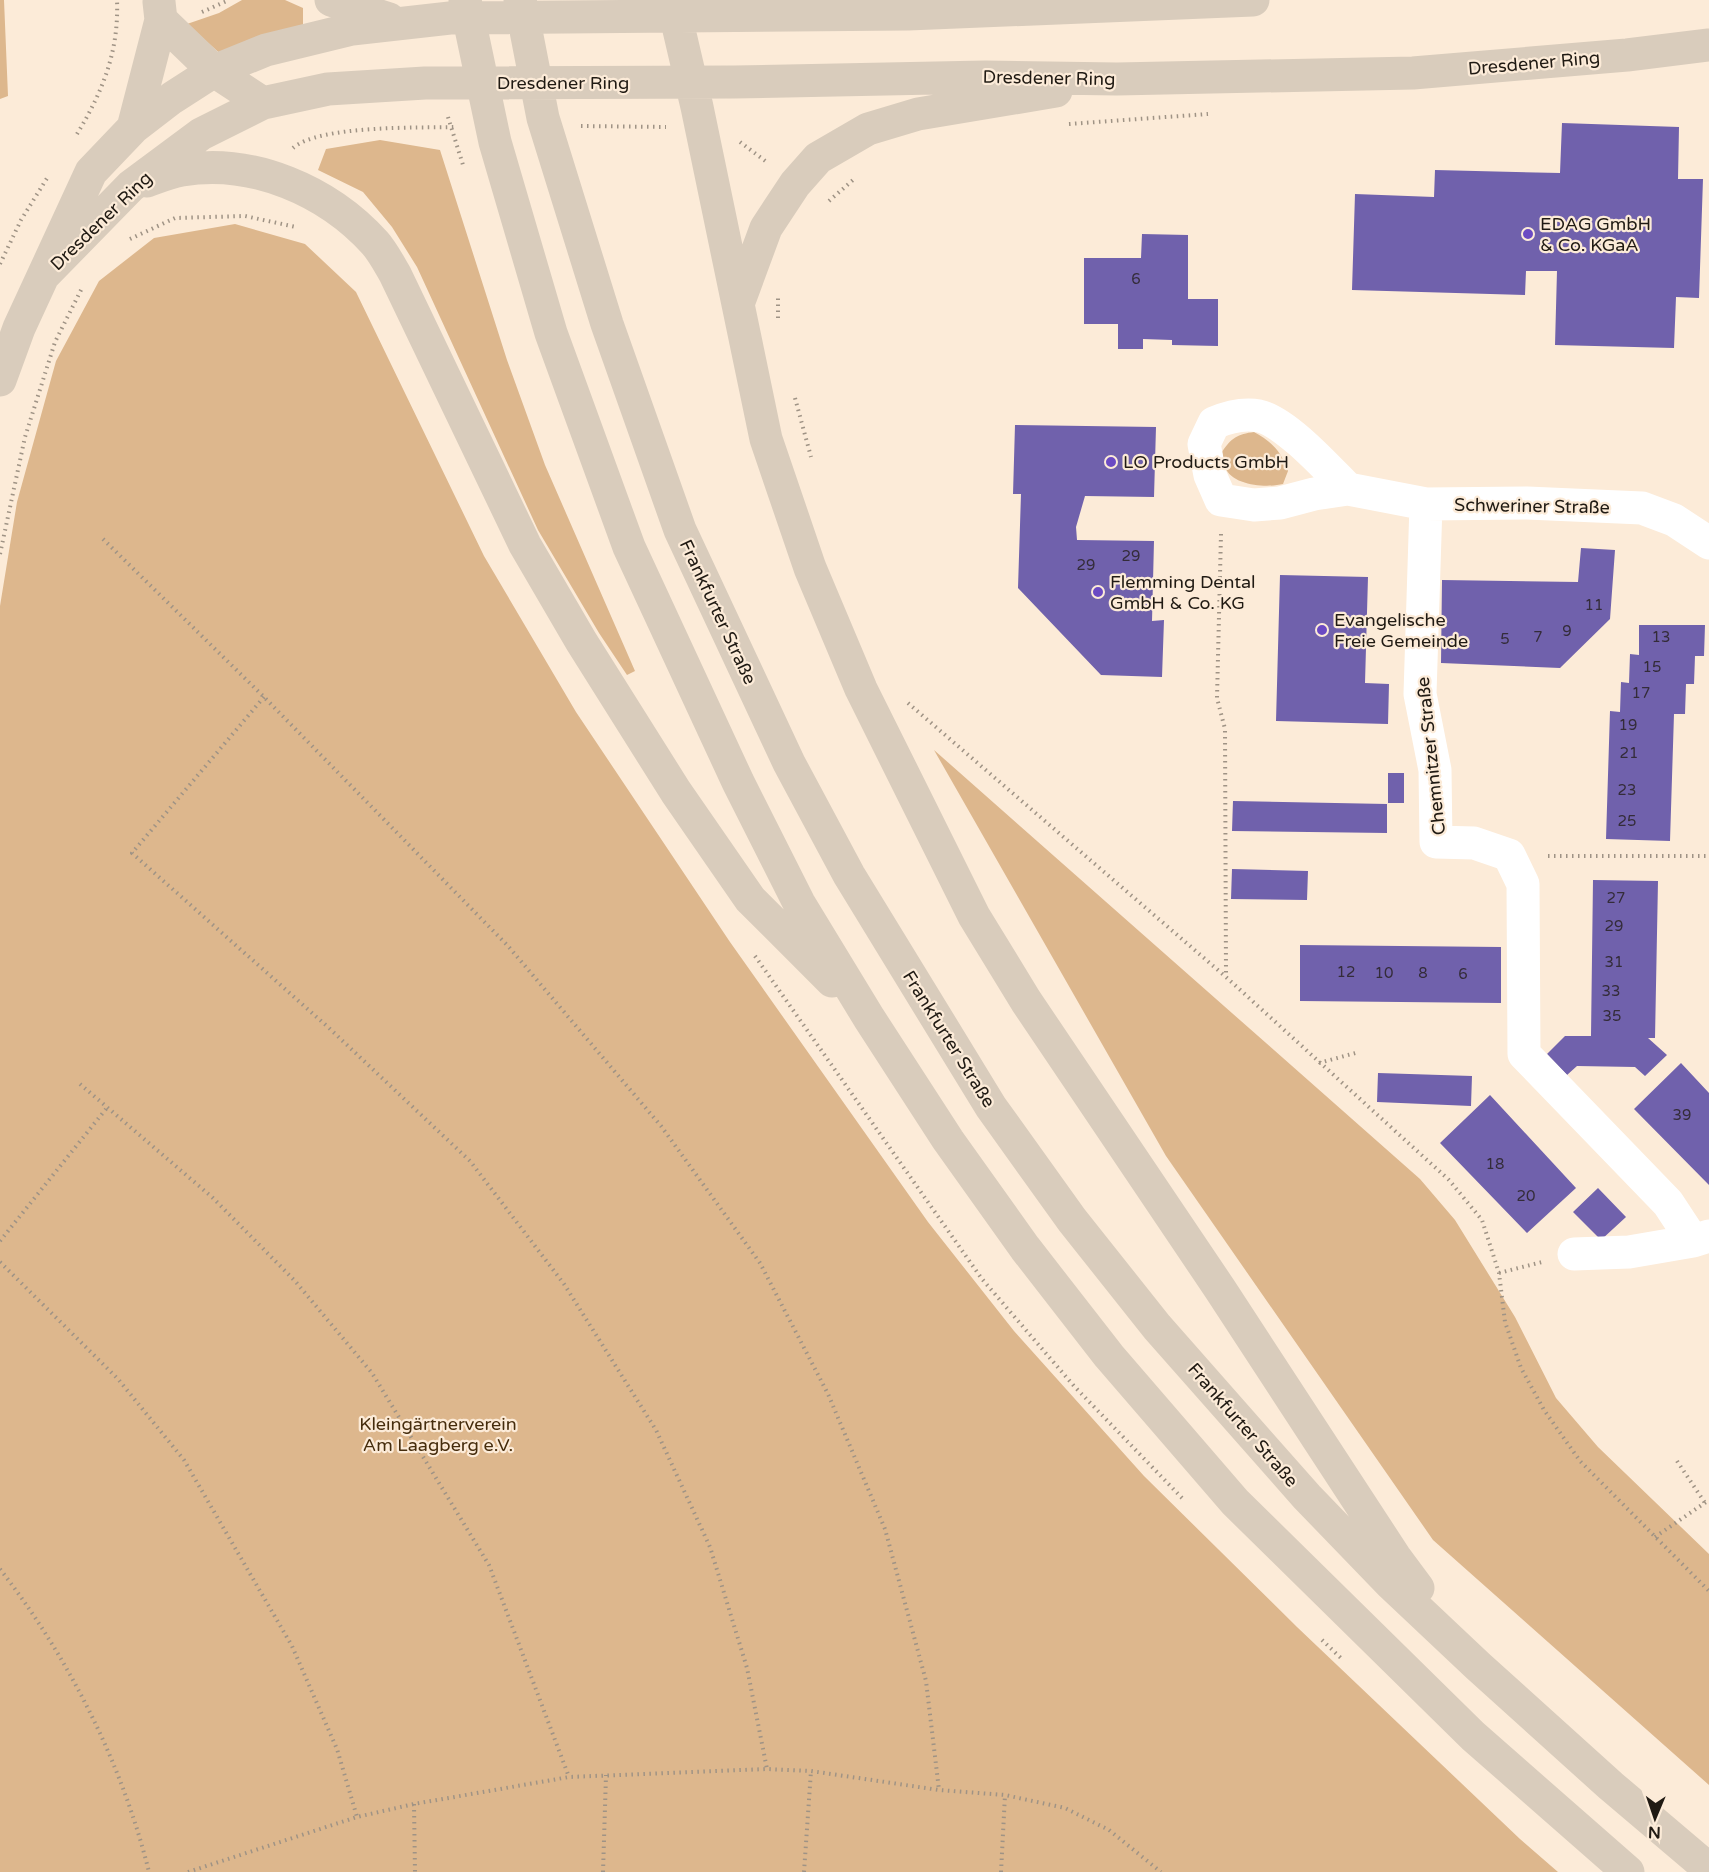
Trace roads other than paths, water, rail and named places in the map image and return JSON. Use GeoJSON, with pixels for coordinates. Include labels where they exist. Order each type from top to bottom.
{"type":"FeatureCollection","features":[{"type":"Feature","properties":{"kind":"street"},"geometry":{"type":"LineString","coordinates":[[465,0],[495,142],[551,333],[629,547],[800,903],[869,1018],[948,1140],[1025,1248],[1109,1356],[1235,1502],[1473,1736],[1628,1872]]}},
{"type":"Feature","properties":{"kind":"street","name":"Frankfurter Straße"},"geometry":{"type":"LineString","coordinates":[[520,0],[543,118],[607,324],[680,530],[789,763],[849,876],[991,1107],[1093,1246],[1157,1327],[1307,1497],[1391,1584],[1478,1666],[1611,1786],[1709,1869]]}},
{"type":"Feature","properties":{"kind":"street"},"geometry":{"type":"LineString","coordinates":[[861,0],[908,14]]}},
{"type":"Feature","properties":{"kind":"street"},"geometry":{"type":"LineString","coordinates":[[343,12],[399,22],[450,18],[627,18],[674,8],[908,14],[1253,0]]}},
{"type":"Feature","properties":{"kind":"street"},"geometry":{"type":"LineString","coordinates":[[674,8],[692,83],[766,439],[810,568],[861,689],[974,916],[1026,1001],[1252,1338],[1395,1557],[1478,1666]]}},
{"type":"Feature","properties":{"kind":"street"},"geometry":{"type":"LineString","coordinates":[[160,10],[213,71],[263,103]]}},
{"type":"Feature","properties":{"kind":"street"},"geometry":{"type":"LineString","coordinates":[[133,128],[160,10]]}},
{"type":"Feature","properties":{"kind":"street","name":"Dresdener Ring"},"geometry":{"type":"LineString","coordinates":[[44,275],[91,172],[133,128],[172,98],[213,71],[266,51],[343,12]]}},
{"type":"Feature","properties":{"kind":"street","name":"Dresdener Ring"},"geometry":{"type":"LineString","coordinates":[[44,275],[131,186],[201,134],[263,103],[328,89],[366,86],[985,77],[1117,79],[1413,73],[1627,55],[1709,45]]}},
{"type":"Feature","properties":{"kind":"street"},"geometry":{"type":"LineString","coordinates":[[738,304],[766,228],[795,184],[818,158],[868,129],[918,114],[1002,102],[1117,79]]}},
{"type":"Feature","properties":{"kind":"street"},"geometry":{"type":"LineString","coordinates":[[131,186],[182,170],[228,169],[271,176],[316,195],[349,218],[376,244],[395,274],[525,544],[581,641],[676,792],[750,898],[869,1018]]}},
{"type":"Feature","properties":{"kind":"street"},"geometry":{"type":"LineString","coordinates":[[0,380],[19,328],[44,275]]}},
{"type":"Feature","properties":{"kind":"street","name":"Schweriner Straße"},"geometry":{"type":"LineString","coordinates":[[1348,489],[1287,432],[1260,416],[1231,416],[1214,423],[1204,444],[1210,475],[1221,500],[1254,506],[1280,504],[1314,494],[1348,489],[1426,504],[1527,503],[1642,508],[1674,520],[1709,543]]}},
{"type":"Feature","properties":{"kind":"street","name":"Chemnitzer Straße"},"geometry":{"type":"LineString","coordinates":[[1426,504],[1420,694],[1435,770],[1436,842],[1474,843],[1509,855],[1523,884],[1524,1054],[1701,1239]]}},
{"type":"Feature","properties":{"kind":"street"},"geometry":{"type":"LineString","coordinates":[[1574,1254],[1629,1252],[1701,1239]]}},
{"type":"Feature","properties":{"kind":"place","name":"EDAG GmbH & Co. KGaA"},"geometry":{"type":"Point","coordinates":[1528,234]}},
{"type":"Feature","properties":{"kind":"place","name":"LO Products GmbH"},"geometry":{"type":"Point","coordinates":[1111,462]}},
{"type":"Feature","properties":{"kind":"place","name":"Flemming Dental GmbH & Co. KG"},"geometry":{"type":"Point","coordinates":[1098,592]}},
{"type":"Feature","properties":{"kind":"place","name":"Evangelische Freie Gemeinde"},"geometry":{"type":"Point","coordinates":[1322,630]}},
{"type":"Feature","properties":{"kind":"park label","name":"Kleingärtnerverein Am Laagberg e.V."},"geometry":{"type":"Point","coordinates":[438,1434]}}]}
